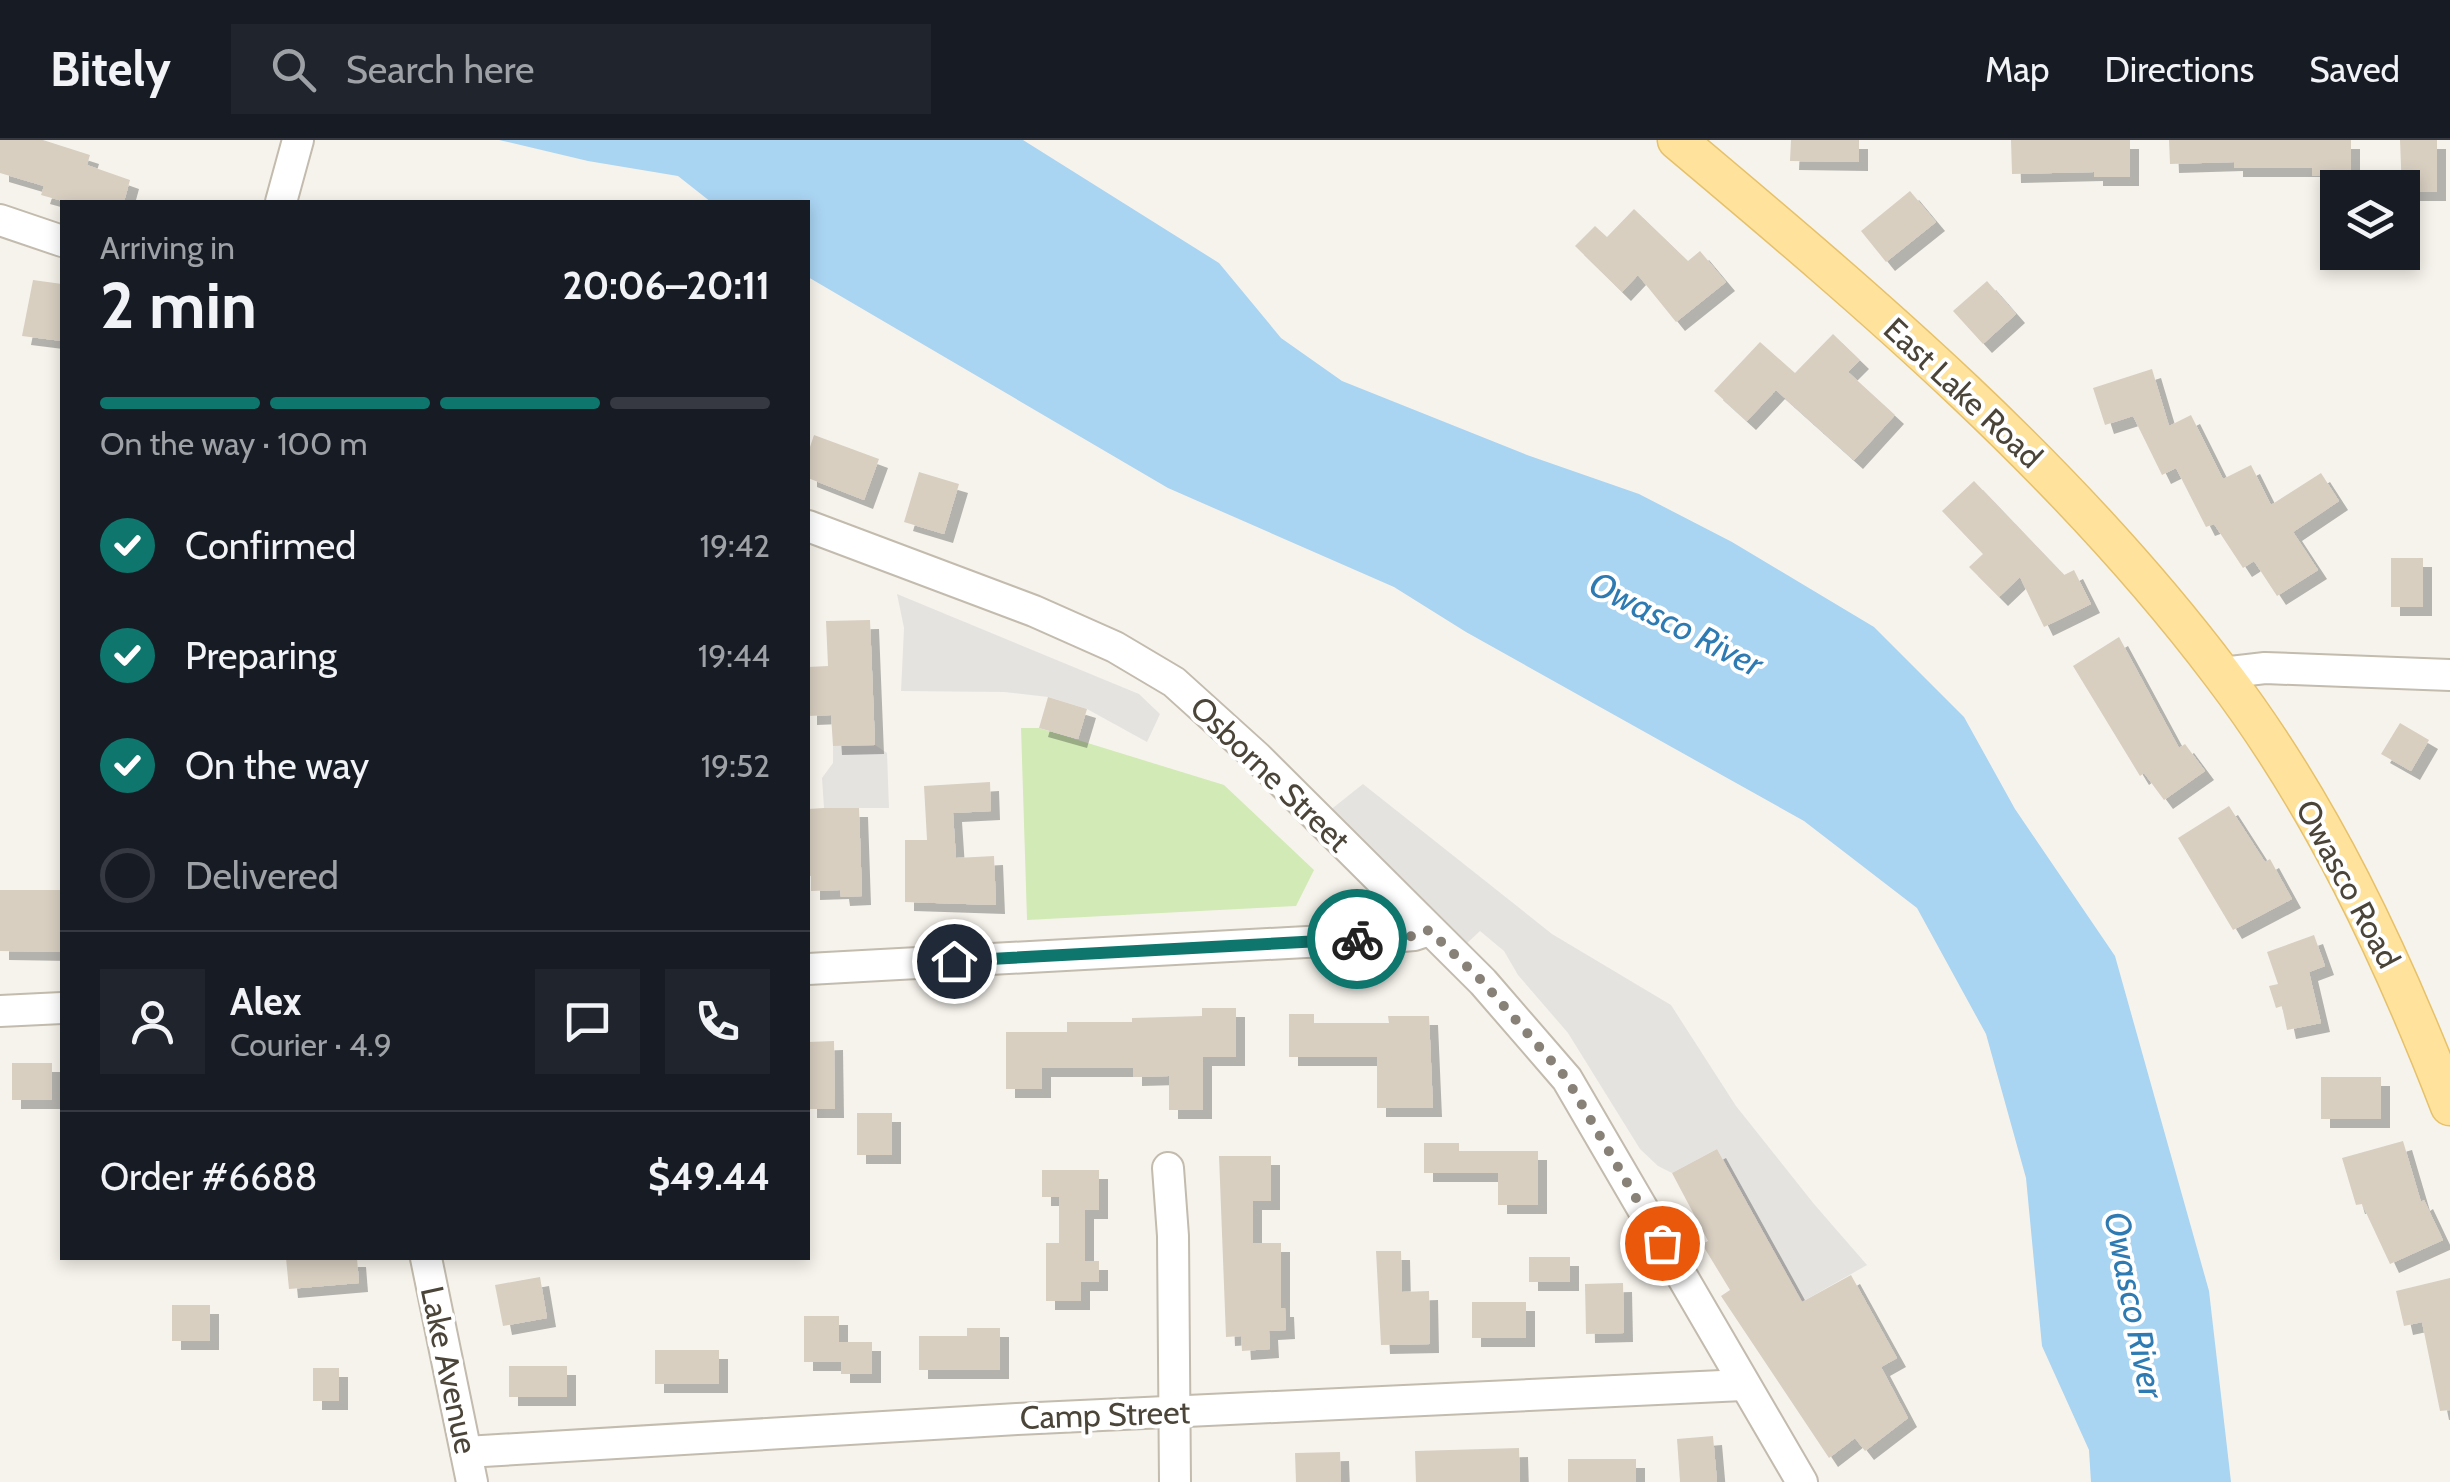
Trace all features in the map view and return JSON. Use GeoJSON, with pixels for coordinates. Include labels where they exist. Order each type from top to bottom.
{"type":"FeatureCollection","features":[{"type":"Feature","properties":{"kind":"main road","name":"East Lake Road"},"geometry":{"type":"LineString","coordinates":[[1677,140],[1978,402],[2060,484],[2222,674]]}},
{"type":"Feature","properties":{"kind":"main road","name":"Owasco Road"},"geometry":{"type":"LineString","coordinates":[[2222,674],[2266,738],[2347,874],[2383,944],[2450,1106]]}},
{"type":"Feature","properties":{"kind":"street"},"geometry":{"type":"LineString","coordinates":[[282,200],[294,151]]}},
{"type":"Feature","properties":{"kind":"street"},"geometry":{"type":"LineString","coordinates":[[0,220],[60,240]]}},
{"type":"Feature","properties":{"kind":"street","name":"Osborne Street"},"geometry":{"type":"LineString","coordinates":[[810,527],[1115,647],[1174,682],[1257,757],[1483,982],[1567,1079],[1802,1482]]}},
{"type":"Feature","properties":{"kind":"street"},"geometry":{"type":"LineString","coordinates":[[2222,674],[2265,668],[2450,675]]}},
{"type":"Feature","properties":{"kind":"street"},"geometry":{"type":"LineString","coordinates":[[810,969],[1414,936],[1429,930]]}},
{"type":"Feature","properties":{"kind":"street"},"geometry":{"type":"LineString","coordinates":[[0,1011],[60,1008]]}},
{"type":"Feature","properties":{"kind":"street"},"geometry":{"type":"LineString","coordinates":[[1168,1168],[1175,1482]]}},
{"type":"Feature","properties":{"kind":"street","name":"Lake Avenue"},"geometry":{"type":"LineString","coordinates":[[426,1260],[469,1467]]}},
{"type":"Feature","properties":{"kind":"street","name":"Camp Street"},"geometry":{"type":"LineString","coordinates":[[469,1467],[1018,1419],[1743,1385]]}},
{"type":"Feature","properties":{"kind":"green space"},"geometry":{"type":"Polygon","coordinates":[[[1021,728],[1039,728],[1224,785],[1314,870],[1296,906],[1027,920],[1021,728]]]}},
{"type":"Feature","properties":{"kind":"shaded area"},"geometry":{"type":"Polygon","coordinates":[[[897,594],[1139,694],[1160,714],[1147,742],[1087,709],[1048,697],[1004,692],[901,691],[904,628],[897,594]]]}},
{"type":"Feature","properties":{"kind":"shaded area"},"geometry":{"type":"Polygon","coordinates":[[[875,745],[887,753],[889,808],[824,808],[822,778],[833,763],[833,746],[875,745]]]}},
{"type":"Feature","properties":{"kind":"shaded area"},"geometry":{"type":"Polygon","coordinates":[[[1363,784],[1552,934],[1671,1005],[1736,1106],[1867,1265],[1802,1302],[1717,1149],[1672,1173],[1640,1149],[1568,1033],[1518,975],[1504,951],[1480,931],[1463,947],[1329,811],[1363,784]]]}},
{"type":"Feature","properties":{"kind":"water","name":"Owasco River"},"geometry":{"type":"Polygon","coordinates":[[[499,140],[1023,140],[1219,263],[1281,338],[1342,381],[1527,455],[1639,494],[1732,542],[1874,627],[1964,717],[2015,809],[2115,956],[2209,1291],[2231,1482],[2091,1482],[2089,1450],[2042,1346],[2026,1178],[1986,1034],[1917,908],[1804,821],[1466,632],[1394,587],[1168,488],[810,278],[810,200],[708,200],[678,176],[588,161],[499,140]]]}},
{"type":"Feature","properties":{"kind":"building"},"geometry":{"type":"Polygon","coordinates":[[[0,140],[43,140],[90,155],[87,165],[130,180],[125,200],[60,200],[41,195],[44,186],[0,173],[0,140]]]}},
{"type":"Feature","properties":{"kind":"building"},"geometry":{"type":"Polygon","coordinates":[[[1791,140],[1859,140],[1859,162],[1790,161],[1791,140]]]}},
{"type":"Feature","properties":{"kind":"building"},"geometry":{"type":"Polygon","coordinates":[[[2011,140],[2130,140],[2130,177],[2094,177],[2094,172],[2012,174],[2011,140]]]}},
{"type":"Feature","properties":{"kind":"building"},"geometry":{"type":"Polygon","coordinates":[[[2169,140],[2351,140],[2351,170],[2320,170],[2320,176],[2312,176],[2312,168],[2234,168],[2234,162],[2170,164],[2169,140]]]}},
{"type":"Feature","properties":{"kind":"building"},"geometry":{"type":"Polygon","coordinates":[[[2400,140],[2437,140],[2437,192],[2420,192],[2420,170],[2401,170],[2400,140]]]}},
{"type":"Feature","properties":{"kind":"building"},"geometry":{"type":"Polygon","coordinates":[[[1910,191],[1936,222],[1886,262],[1861,231],[1910,191]]]}},
{"type":"Feature","properties":{"kind":"building"},"geometry":{"type":"Polygon","coordinates":[[[1634,209],[1688,261],[1700,251],[1726,282],[1676,322],[1638,275],[1622,292],[1575,246],[1595,226],[1607,237],[1634,209]]]}},
{"type":"Feature","properties":{"kind":"building"},"geometry":{"type":"Polygon","coordinates":[[[33,280],[60,284],[60,341],[22,336],[33,280]]]}},
{"type":"Feature","properties":{"kind":"building"},"geometry":{"type":"Polygon","coordinates":[[[1987,281],[2016,314],[1983,344],[1953,311],[1987,281]]]}},
{"type":"Feature","properties":{"kind":"building"},"geometry":{"type":"Polygon","coordinates":[[[1833,334],[1860,360],[1848,372],[1895,415],[1854,460],[1776,390],[1747,421],[1714,391],[1760,342],[1795,373],[1833,334]]]}},
{"type":"Feature","properties":{"kind":"building"},"geometry":{"type":"Polygon","coordinates":[[[2152,369],[2169,426],[2191,415],[2223,479],[2251,465],[2271,505],[2321,473],[2339,501],[2293,532],[2318,570],[2277,596],[2254,561],[2243,568],[2214,524],[2206,527],[2176,468],[2162,475],[2133,416],[2105,425],[2093,388],[2152,369]]]}},
{"type":"Feature","properties":{"kind":"building"},"geometry":{"type":"Polygon","coordinates":[[[814,435],[879,459],[864,500],[810,479],[814,435]]]}},
{"type":"Feature","properties":{"kind":"building"},"geometry":{"type":"Polygon","coordinates":[[[919,472],[959,484],[944,534],[904,522],[919,472]]]}},
{"type":"Feature","properties":{"kind":"building"},"geometry":{"type":"Polygon","coordinates":[[[1974,481],[2064,575],[2074,570],[2091,604],[2044,627],[2020,577],[1999,597],[1969,567],[1983,554],[1942,511],[1974,481]]]}},
{"type":"Feature","properties":{"kind":"building"},"geometry":{"type":"Polygon","coordinates":[[[2391,558],[2423,558],[2423,607],[2391,607],[2391,558]]]}},
{"type":"Feature","properties":{"kind":"building"},"geometry":{"type":"Polygon","coordinates":[[[870,620],[875,745],[833,746],[831,715],[810,716],[810,667],[828,666],[826,621],[870,620]]]}},
{"type":"Feature","properties":{"kind":"building"},"geometry":{"type":"Polygon","coordinates":[[[2119,637],[2179,748],[2185,744],[2205,771],[2164,800],[2144,773],[2140,776],[2073,666],[2119,637]]]}},
{"type":"Feature","properties":{"kind":"building"},"geometry":{"type":"Polygon","coordinates":[[[1048,697],[1087,709],[1078,739],[1039,728],[1048,697]]]}},
{"type":"Feature","properties":{"kind":"building"},"geometry":{"type":"Polygon","coordinates":[[[2400,723],[2429,740],[2411,771],[2381,754],[2400,723]]]}},
{"type":"Feature","properties":{"kind":"building"},"geometry":{"type":"Polygon","coordinates":[[[990,782],[991,811],[953,813],[956,858],[994,856],[996,905],[905,902],[905,840],[927,840],[924,786],[990,782]]]}},
{"type":"Feature","properties":{"kind":"building"},"geometry":{"type":"Polygon","coordinates":[[[2229,806],[2265,862],[2270,859],[2292,899],[2233,930],[2178,838],[2229,806]]]}},
{"type":"Feature","properties":{"kind":"building"},"geometry":{"type":"Polygon","coordinates":[[[859,808],[862,896],[841,897],[840,890],[811,891],[810,809],[859,808]]]}},
{"type":"Feature","properties":{"kind":"building"},"geometry":{"type":"Polygon","coordinates":[[[0,890],[60,890],[60,952],[0,951],[0,890]]]}},
{"type":"Feature","properties":{"kind":"building"},"geometry":{"type":"Polygon","coordinates":[[[2314,935],[2325,966],[2309,972],[2321,1023],[2287,1030],[2282,1006],[2276,1008],[2269,986],[2278,984],[2267,952],[2314,935]]]}},
{"type":"Feature","properties":{"kind":"building"},"geometry":{"type":"Polygon","coordinates":[[[1202,1008],[1236,1008],[1236,1057],[1203,1057],[1203,1110],[1169,1110],[1169,1076],[1133,1077],[1133,1068],[1042,1068],[1042,1089],[1006,1089],[1006,1032],[1067,1032],[1067,1022],[1202,1016],[1202,1008]]]}},
{"type":"Feature","properties":{"kind":"building"},"geometry":{"type":"Polygon","coordinates":[[[1289,1014],[1314,1014],[1314,1023],[1389,1023],[1388,1016],[1429,1016],[1433,1108],[1377,1108],[1377,1057],[1289,1057],[1289,1014]]]}},
{"type":"Feature","properties":{"kind":"building"},"geometry":{"type":"Polygon","coordinates":[[[834,1041],[835,1109],[810,1109],[810,1042],[834,1041]]]}},
{"type":"Feature","properties":{"kind":"building"},"geometry":{"type":"Polygon","coordinates":[[[12,1063],[52,1063],[52,1100],[12,1100],[12,1063]]]}},
{"type":"Feature","properties":{"kind":"building"},"geometry":{"type":"Polygon","coordinates":[[[2321,1077],[2381,1077],[2381,1119],[2321,1119],[2321,1077]]]}},
{"type":"Feature","properties":{"kind":"building"},"geometry":{"type":"Polygon","coordinates":[[[857,1113],[892,1113],[892,1155],[857,1155],[857,1113]]]}},
{"type":"Feature","properties":{"kind":"building"},"geometry":{"type":"Polygon","coordinates":[[[2403,1141],[2421,1202],[2424,1200],[2443,1240],[2390,1264],[2362,1204],[2356,1205],[2342,1158],[2403,1141]]]}},
{"type":"Feature","properties":{"kind":"building"},"geometry":{"type":"Polygon","coordinates":[[[1424,1143],[1459,1143],[1459,1151],[1538,1151],[1538,1205],[1498,1205],[1498,1173],[1424,1173],[1424,1143]]]}},
{"type":"Feature","properties":{"kind":"building"},"geometry":{"type":"Polygon","coordinates":[[[1717,1149],[1802,1302],[1851,1275],[1897,1358],[1881,1367],[1908,1418],[1865,1451],[1855,1438],[1829,1458],[1721,1296],[1730,1290],[1702,1244],[1708,1241],[1672,1173],[1717,1149]]]}},
{"type":"Feature","properties":{"kind":"building"},"geometry":{"type":"Polygon","coordinates":[[[1219,1156],[1271,1156],[1271,1201],[1253,1201],[1253,1243],[1281,1243],[1281,1308],[1285,1308],[1286,1330],[1269,1331],[1270,1349],[1242,1351],[1241,1336],[1226,1337],[1219,1156]]]}},
{"type":"Feature","properties":{"kind":"building"},"geometry":{"type":"Polygon","coordinates":[[[1042,1170],[1099,1170],[1099,1210],[1085,1210],[1085,1261],[1099,1261],[1099,1282],[1081,1282],[1081,1301],[1046,1301],[1046,1243],[1059,1243],[1059,1197],[1042,1197],[1042,1170]]]}},
{"type":"Feature","properties":{"kind":"building"},"geometry":{"type":"Polygon","coordinates":[[[1376,1251],[1401,1251],[1402,1292],[1429,1291],[1430,1344],[1381,1345],[1376,1251]]]}},
{"type":"Feature","properties":{"kind":"building"},"geometry":{"type":"Polygon","coordinates":[[[1529,1257],[1570,1257],[1570,1282],[1529,1282],[1529,1257]]]}},
{"type":"Feature","properties":{"kind":"building"},"geometry":{"type":"Polygon","coordinates":[[[286,1260],[357,1260],[359,1283],[289,1289],[286,1260]]]}},
{"type":"Feature","properties":{"kind":"building"},"geometry":{"type":"Polygon","coordinates":[[[540,1277],[547,1318],[503,1326],[495,1285],[540,1277]]]}},
{"type":"Feature","properties":{"kind":"building"},"geometry":{"type":"Polygon","coordinates":[[[2450,1278],[2450,1410],[2440,1411],[2422,1322],[2404,1326],[2396,1291],[2450,1278]]]}},
{"type":"Feature","properties":{"kind":"building"},"geometry":{"type":"Polygon","coordinates":[[[1623,1283],[1624,1333],[1586,1334],[1585,1284],[1623,1283]]]}},
{"type":"Feature","properties":{"kind":"building"},"geometry":{"type":"Polygon","coordinates":[[[1472,1302],[1526,1302],[1526,1338],[1472,1338],[1472,1302]]]}},
{"type":"Feature","properties":{"kind":"building"},"geometry":{"type":"Polygon","coordinates":[[[172,1305],[210,1305],[210,1341],[172,1341],[172,1305]]]}},
{"type":"Feature","properties":{"kind":"building"},"geometry":{"type":"Polygon","coordinates":[[[804,1316],[839,1316],[839,1342],[872,1342],[872,1374],[841,1374],[841,1362],[804,1362],[804,1316]]]}},
{"type":"Feature","properties":{"kind":"building"},"geometry":{"type":"Polygon","coordinates":[[[967,1328],[1000,1328],[1000,1370],[919,1370],[919,1336],[967,1336],[967,1328]]]}},
{"type":"Feature","properties":{"kind":"building"},"geometry":{"type":"Polygon","coordinates":[[[655,1350],[719,1350],[719,1384],[655,1384],[655,1350]]]}},
{"type":"Feature","properties":{"kind":"building"},"geometry":{"type":"Polygon","coordinates":[[[509,1366],[567,1366],[567,1397],[509,1397],[509,1366]]]}},
{"type":"Feature","properties":{"kind":"building"},"geometry":{"type":"Polygon","coordinates":[[[313,1368],[339,1368],[339,1401],[313,1401],[313,1368]]]}},
{"type":"Feature","properties":{"kind":"building"},"geometry":{"type":"Polygon","coordinates":[[[1713,1436],[1717,1482],[1680,1482],[1677,1439],[1713,1436]]]}},
{"type":"Feature","properties":{"kind":"building"},"geometry":{"type":"Polygon","coordinates":[[[1519,1448],[1520,1482],[1416,1482],[1415,1451],[1519,1448]]]}},
{"type":"Feature","properties":{"kind":"building"},"geometry":{"type":"Polygon","coordinates":[[[1340,1452],[1341,1482],[1296,1482],[1295,1453],[1340,1452]]]}},
{"type":"Feature","properties":{"kind":"building"},"geometry":{"type":"Polygon","coordinates":[[[1568,1459],[1636,1459],[1636,1482],[1568,1482],[1568,1459]]]}},
{"type":"Feature","properties":{"kind":"way so far"},"geometry":{"type":"LineString","coordinates":[[1357,939],[1414,936],[1429,930],[1483,982],[1567,1079],[1662,1243]]}},
{"type":"Feature","properties":{"kind":"route"},"geometry":{"type":"LineString","coordinates":[[954,961],[1357,939]]}}]}
